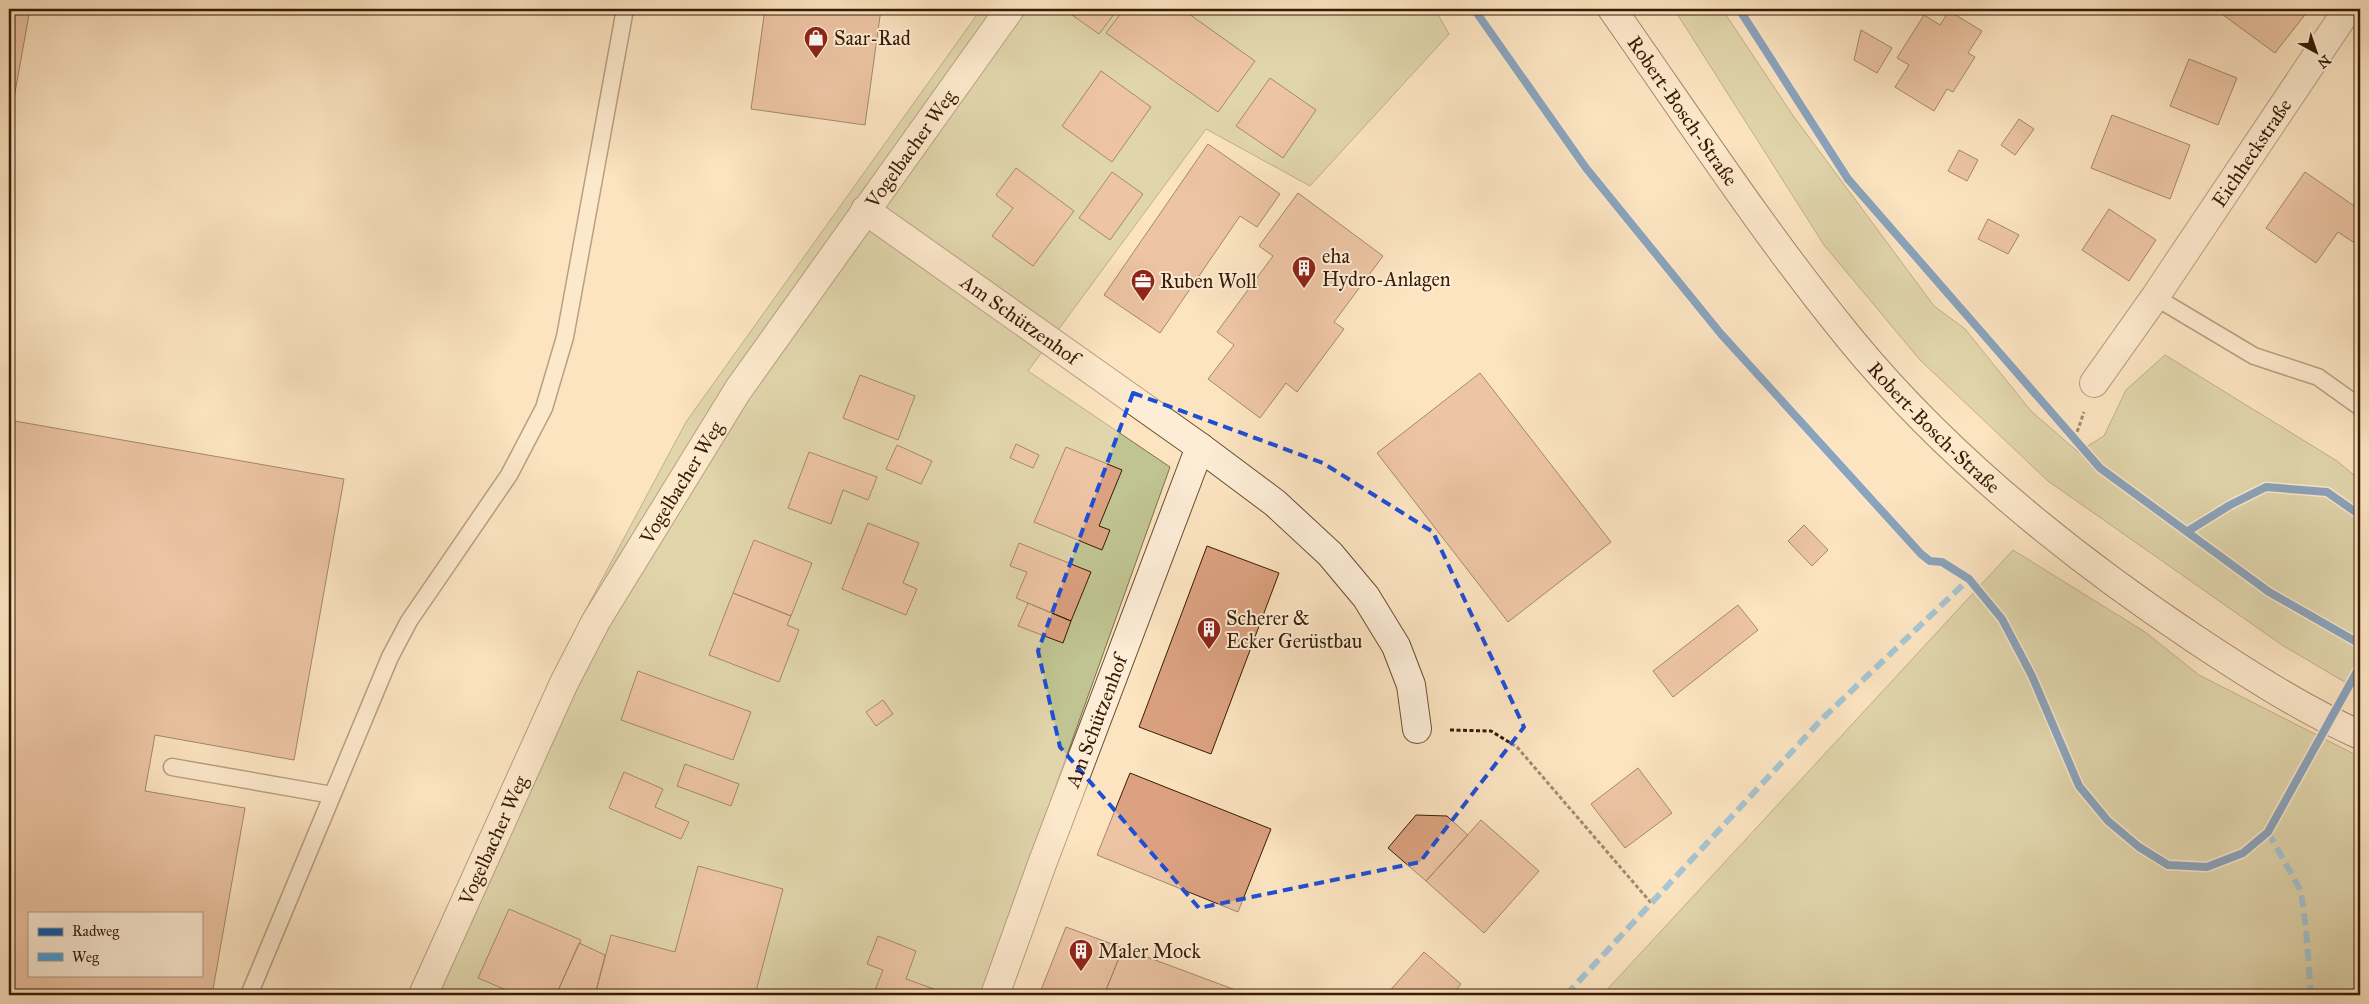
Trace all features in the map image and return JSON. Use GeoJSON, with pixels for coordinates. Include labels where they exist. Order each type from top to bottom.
{"type":"FeatureCollection","features":[{"type":"Feature","properties":{"kind":"street","name":"Vogelbacher Weg"},"geometry":{"type":"LineString","coordinates":[[422,995],[560,692],[596,621],[738,390],[1010,9]]}},
{"type":"Feature","properties":{"kind":"street","name":"Robert-Bosch-Straße"},"geometry":{"type":"LineString","coordinates":[[1612,9],[1773,239],[1852,341],[1934,430],[2034,522],[2136,600],[2251,676],[2360,735]]}},
{"type":"Feature","properties":{"kind":"street","name":"Eichheckstraße"},"geometry":{"type":"LineString","coordinates":[[2094,383],[2155,297],[2348,9]]}},
{"type":"Feature","properties":{"kind":"street","name":"Am Schützenhof"},"geometry":{"type":"LineString","coordinates":[[865,210],[1200,447],[1275,503],[1330,554],[1366,597],[1396,646],[1410,685],[1417,729]]}},
{"type":"Feature","properties":{"kind":"street","name":"Am Schützenhof"},"geometry":{"type":"LineString","coordinates":[[995,995],[1200,447]]}},
{"type":"Feature","properties":{"kind":"lane"},"geometry":{"type":"LineString","coordinates":[[249,995],[390,657],[409,621],[509,475],[544,408],[565,337],[625,9]]}},
{"type":"Feature","properties":{"kind":"lane"},"geometry":{"type":"LineString","coordinates":[[2155,297],[2254,356],[2318,377],[2360,406]]}},
{"type":"Feature","properties":{"kind":"lane"},"geometry":{"type":"LineString","coordinates":[[172,767],[332,795]]}},
{"type":"Feature","properties":{"kind":"path"},"geometry":{"type":"LineString","coordinates":[[1417,729],[1492,731],[1517,746],[1652,904]]}},
{"type":"Feature","properties":{"kind":"highlighted area"},"geometry":{"type":"Polygon","coordinates":[[[1133,393],[1323,463],[1433,532],[1524,727],[1420,862],[1199,908],[1060,747],[1038,651],[1133,393]]]}},
{"type":"Feature","properties":{"kind":"green space"},"geometry":{"type":"Polygon","coordinates":[[[981,9],[1435,9],[1449,34],[1310,186],[1206,129],[1028,371],[1170,467],[981,995],[407,995],[583,615],[686,422],[981,9]]]}},
{"type":"Feature","properties":{"kind":"green space"},"geometry":{"type":"Polygon","coordinates":[[[1674,9],[1722,9],[1794,117],[1934,306],[1965,329],[2031,411],[2078,452],[2104,436],[2126,390],[2165,355],[2337,461],[2360,480],[2360,691],[2282,645],[2048,481],[1920,360],[1824,245],[1674,9]]]}},
{"type":"Feature","properties":{"kind":"green space"},"geometry":{"type":"Polygon","coordinates":[[[2013,550],[2145,632],[2199,675],[2360,757],[2360,995],[1602,995],[2013,550]]]}},
{"type":"Feature","properties":{"kind":"building"},"geometry":{"type":"Polygon","coordinates":[[[9,9],[30,9],[9,126],[9,9]]]}},
{"type":"Feature","properties":{"kind":"building","name":"Saar-Rad"},"geometry":{"type":"Polygon","coordinates":[[[765,9],[881,9],[865,125],[751,109],[765,9]]]}},
{"type":"Feature","properties":{"kind":"building"},"geometry":{"type":"Polygon","coordinates":[[[1118,9],[1099,34],[1065,10],[1118,9]]]}},
{"type":"Feature","properties":{"kind":"building"},"geometry":{"type":"Polygon","coordinates":[[[1124,9],[1182,9],[1255,61],[1218,112],[1106,33],[1124,9]]]}},
{"type":"Feature","properties":{"kind":"building"},"geometry":{"type":"Polygon","coordinates":[[[2215,9],[2303,9],[2307,12],[2275,53],[2215,9]]]}},
{"type":"Feature","properties":{"kind":"building"},"geometry":{"type":"Polygon","coordinates":[[[1949,11],[1982,31],[1968,53],[1975,57],[1953,92],[1947,89],[1934,111],[1895,87],[1909,65],[1897,58],[1924,15],[1940,25],[1949,11]]]}},
{"type":"Feature","properties":{"kind":"building"},"geometry":{"type":"Polygon","coordinates":[[[1861,30],[1892,48],[1877,73],[1854,60],[1861,30]]]}},
{"type":"Feature","properties":{"kind":"building"},"geometry":{"type":"Polygon","coordinates":[[[2189,59],[2237,78],[2218,125],[2170,106],[2189,59]]]}},
{"type":"Feature","properties":{"kind":"building"},"geometry":{"type":"Polygon","coordinates":[[[1101,71],[1151,107],[1112,162],[1062,126],[1101,71]]]}},
{"type":"Feature","properties":{"kind":"building"},"geometry":{"type":"Polygon","coordinates":[[[1270,78],[1316,110],[1283,158],[1236,126],[1270,78]]]}},
{"type":"Feature","properties":{"kind":"building"},"geometry":{"type":"Polygon","coordinates":[[[2112,115],[2190,145],[2170,199],[2091,168],[2112,115]]]}},
{"type":"Feature","properties":{"kind":"building"},"geometry":{"type":"Polygon","coordinates":[[[2019,119],[2034,129],[2015,155],[2001,145],[2019,119]]]}},
{"type":"Feature","properties":{"kind":"building"},"geometry":{"type":"Polygon","coordinates":[[[1208,144],[1280,194],[1257,227],[1240,216],[1160,333],[1104,295],[1208,144]]]}},
{"type":"Feature","properties":{"kind":"building"},"geometry":{"type":"Polygon","coordinates":[[[1959,150],[1978,160],[1967,181],[1948,171],[1959,150]]]}},
{"type":"Feature","properties":{"kind":"building"},"geometry":{"type":"Polygon","coordinates":[[[1016,168],[1074,211],[1033,266],[992,236],[1013,208],[996,195],[1016,168]]]}},
{"type":"Feature","properties":{"kind":"building"},"geometry":{"type":"Polygon","coordinates":[[[1112,172],[1143,194],[1110,240],[1079,218],[1112,172]]]}},
{"type":"Feature","properties":{"kind":"building"},"geometry":{"type":"Polygon","coordinates":[[[2305,172],[2360,210],[2360,232],[2353,242],[2338,232],[2316,263],[2266,228],[2305,172]]]}},
{"type":"Feature","properties":{"kind":"building","name":"eha Hydro-Anlagen"},"geometry":{"type":"Polygon","coordinates":[[[1298,193],[1383,256],[1334,322],[1344,329],[1297,392],[1286,383],[1260,418],[1208,379],[1234,345],[1217,332],[1273,256],[1259,246],[1298,193]]]}},
{"type":"Feature","properties":{"kind":"building"},"geometry":{"type":"Polygon","coordinates":[[[2109,209],[2156,240],[2129,281],[2082,250],[2109,209]]]}},
{"type":"Feature","properties":{"kind":"building"},"geometry":{"type":"Polygon","coordinates":[[[1988,219],[2019,235],[2008,254],[1978,239],[1988,219]]]}},
{"type":"Feature","properties":{"kind":"building"},"geometry":{"type":"Polygon","coordinates":[[[1480,373],[1611,542],[1508,622],[1377,453],[1480,373]]]}},
{"type":"Feature","properties":{"kind":"building"},"geometry":{"type":"Polygon","coordinates":[[[860,375],[915,396],[898,440],[843,418],[860,375]]]}},
{"type":"Feature","properties":{"kind":"building"},"geometry":{"type":"Polygon","coordinates":[[[9,420],[344,479],[294,760],[155,735],[145,791],[245,808],[212,995],[9,995],[9,420]]]}},
{"type":"Feature","properties":{"kind":"building"},"geometry":{"type":"Polygon","coordinates":[[[1016,444],[1039,455],[1033,468],[1010,458],[1016,444]]]}},
{"type":"Feature","properties":{"kind":"building"},"geometry":{"type":"Polygon","coordinates":[[[897,445],[932,461],[921,484],[886,469],[897,445]]]}},
{"type":"Feature","properties":{"kind":"building"},"geometry":{"type":"Polygon","coordinates":[[[1066,447],[1122,470],[1099,526],[1110,530],[1102,550],[1034,522],[1066,447]]]}},
{"type":"Feature","properties":{"kind":"building"},"geometry":{"type":"Polygon","coordinates":[[[809,452],[877,477],[868,500],[843,490],[831,524],[788,508],[809,452]]]}},
{"type":"Feature","properties":{"kind":"building"},"geometry":{"type":"Polygon","coordinates":[[[868,523],[919,543],[903,583],[917,589],[906,615],[842,589],[868,523]]]}},
{"type":"Feature","properties":{"kind":"building"},"geometry":{"type":"Polygon","coordinates":[[[1804,525],[1828,550],[1812,566],[1788,541],[1804,525]]]}},
{"type":"Feature","properties":{"kind":"building"},"geometry":{"type":"Polygon","coordinates":[[[754,540],[812,563],[791,616],[733,593],[754,540]]]}},
{"type":"Feature","properties":{"kind":"building"},"geometry":{"type":"Polygon","coordinates":[[[1019,543],[1091,572],[1071,621],[1016,598],[1027,572],[1010,566],[1019,543]]]}},
{"type":"Feature","properties":{"kind":"building","name":"Scherer & Ecker Gerüstbau"},"geometry":{"type":"Polygon","coordinates":[[[1207,546],[1279,573],[1211,754],[1139,727],[1207,546]]]}},
{"type":"Feature","properties":{"kind":"building"},"geometry":{"type":"Polygon","coordinates":[[[733,593],[791,616],[787,625],[799,630],[779,682],[709,655],[733,593]]]}},
{"type":"Feature","properties":{"kind":"building"},"geometry":{"type":"Polygon","coordinates":[[[1028,603],[1071,621],[1063,643],[1018,626],[1028,603]]]}},
{"type":"Feature","properties":{"kind":"building"},"geometry":{"type":"Polygon","coordinates":[[[1738,605],[1758,630],[1673,697],[1653,671],[1738,605]]]}},
{"type":"Feature","properties":{"kind":"building"},"geometry":{"type":"Polygon","coordinates":[[[638,671],[751,712],[733,760],[621,720],[638,671]]]}},
{"type":"Feature","properties":{"kind":"building"},"geometry":{"type":"Polygon","coordinates":[[[883,700],[893,714],[876,726],[866,712],[883,700]]]}},
{"type":"Feature","properties":{"kind":"building"},"geometry":{"type":"Polygon","coordinates":[[[685,764],[739,784],[731,806],[677,786],[685,764]]]}},
{"type":"Feature","properties":{"kind":"building"},"geometry":{"type":"Polygon","coordinates":[[[1638,768],[1672,813],[1625,848],[1591,804],[1638,768]]]}},
{"type":"Feature","properties":{"kind":"building"},"geometry":{"type":"Polygon","coordinates":[[[624,772],[663,789],[655,807],[689,822],[681,839],[609,808],[624,772]]]}},
{"type":"Feature","properties":{"kind":"building"},"geometry":{"type":"Polygon","coordinates":[[[1130,773],[1271,829],[1238,912],[1097,855],[1130,773]]]}},
{"type":"Feature","properties":{"kind":"building"},"geometry":{"type":"Polygon","coordinates":[[[1416,815],[1447,816],[1468,835],[1426,881],[1388,848],[1416,815]]]}},
{"type":"Feature","properties":{"kind":"building"},"geometry":{"type":"Polygon","coordinates":[[[1481,820],[1539,871],[1484,933],[1426,881],[1481,820]]]}},
{"type":"Feature","properties":{"kind":"building"},"geometry":{"type":"Polygon","coordinates":[[[698,866],[783,889],[755,995],[595,995],[611,935],[675,952],[698,866]]]}},
{"type":"Feature","properties":{"kind":"building"},"geometry":{"type":"Polygon","coordinates":[[[509,909],[581,940],[556,995],[518,995],[478,978],[509,909]]]}},
{"type":"Feature","properties":{"kind":"building","name":"Maler Mock"},"geometry":{"type":"Polygon","coordinates":[[[1066,927],[1123,948],[1104,995],[1039,995],[1066,927]]]}},
{"type":"Feature","properties":{"kind":"building"},"geometry":{"type":"Polygon","coordinates":[[[878,936],[916,951],[906,979],[937,990],[935,995],[873,995],[883,970],[867,964],[878,936]]]}},
{"type":"Feature","properties":{"kind":"building"},"geometry":{"type":"Polygon","coordinates":[[[579,943],[605,955],[595,995],[556,995],[579,943]]]}},
{"type":"Feature","properties":{"kind":"building"},"geometry":{"type":"Polygon","coordinates":[[[1123,948],[1249,995],[1104,995],[1123,948]]]}},
{"type":"Feature","properties":{"kind":"building"},"geometry":{"type":"Polygon","coordinates":[[[1424,952],[1461,984],[1452,995],[1386,995],[1424,952]]]}},
{"type":"Feature","properties":{"kind":"marked path"},"geometry":{"type":"LineString","coordinates":[[1566,995],[1824,717],[1969,579]]}},
{"type":"Feature","properties":{"kind":"marked path"},"geometry":{"type":"LineString","coordinates":[[2268,832],[2301,891],[2311,995]]}},
{"type":"Feature","properties":{"kind":"cycle path"},"geometry":{"type":"LineString","coordinates":[[1474,9],[1586,168],[1721,334],[1921,554],[1930,561],[1942,562],[1969,579],[2002,619],[2032,676],[2079,786],[2108,821],[2139,847],[2168,865],[2207,867],[2243,853],[2268,832],[2360,666]]}},
{"type":"Feature","properties":{"kind":"cycle path"},"geometry":{"type":"LineString","coordinates":[[1739,9],[1848,179],[2100,468],[2269,592],[2360,644]]}},
{"type":"Feature","properties":{"kind":"cycle path"},"geometry":{"type":"LineString","coordinates":[[2188,531],[2230,505],[2266,487],[2327,492],[2357,513],[2360,518]]}},
{"type":"Feature","properties":{"kind":"place","name":"Saar-Rad"},"geometry":{"type":"Point","coordinates":[816,59]}},
{"type":"Feature","properties":{"kind":"place","name":"eha Hydro-Anlagen"},"geometry":{"type":"Point","coordinates":[1304,289]}},
{"type":"Feature","properties":{"kind":"place","name":"Ruben Woll"},"geometry":{"type":"Point","coordinates":[1143,302]}},
{"type":"Feature","properties":{"kind":"place","name":"Scherer & Ecker Gerüstbau"},"geometry":{"type":"Point","coordinates":[1209,650]}},
{"type":"Feature","properties":{"kind":"place","name":"Maler Mock"},"geometry":{"type":"Point","coordinates":[1081,972]}}]}
